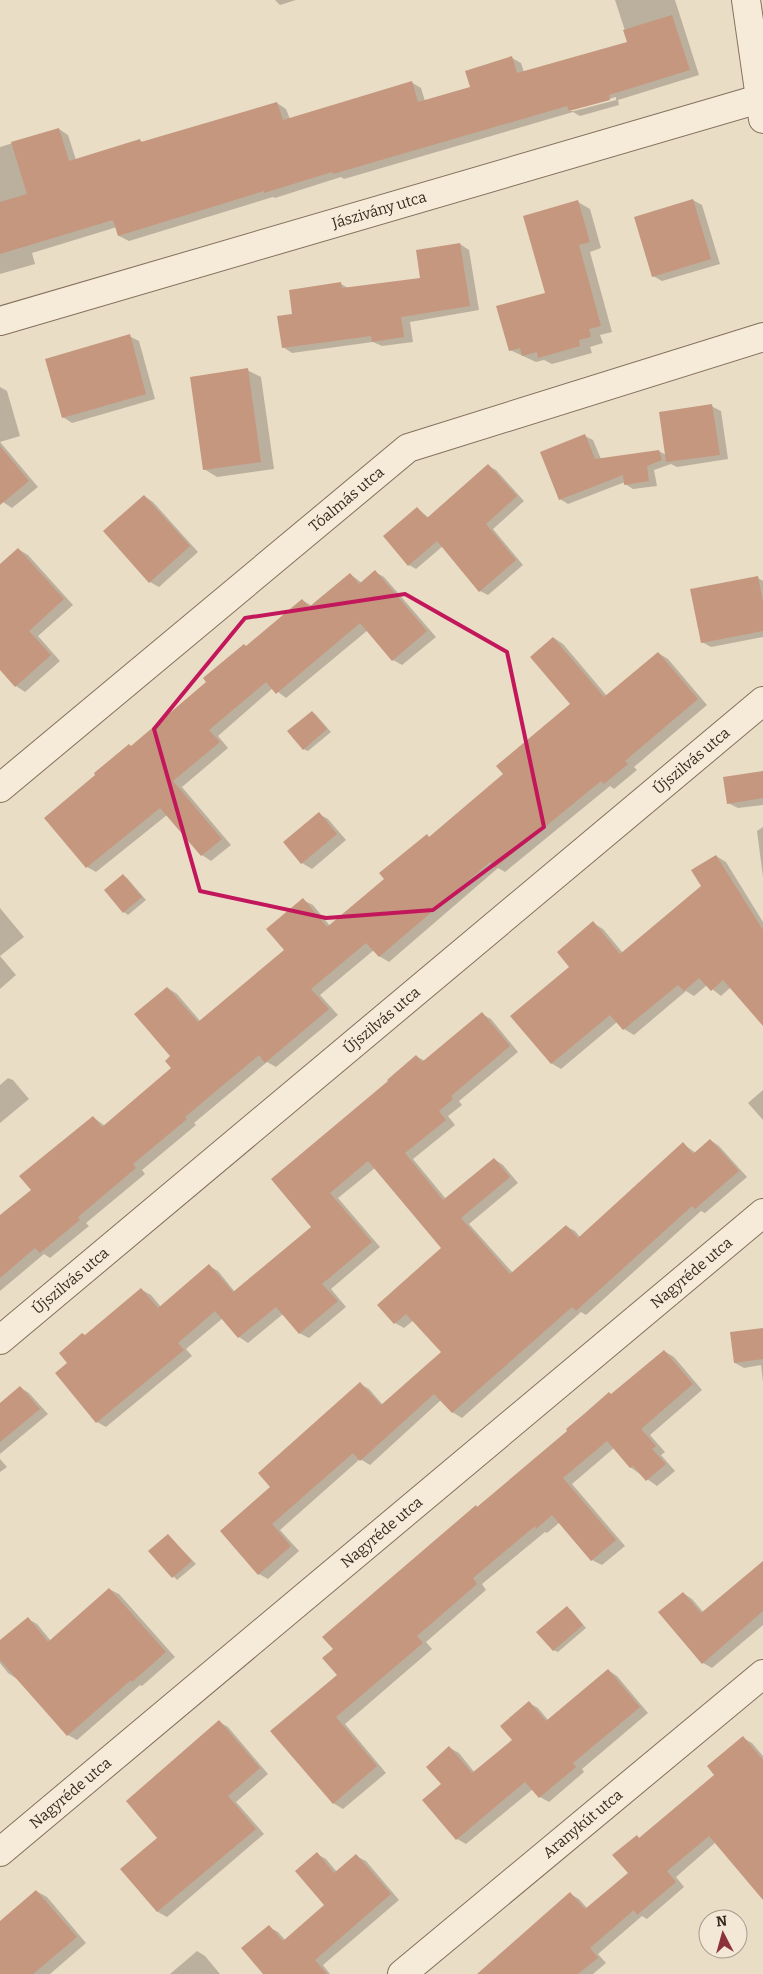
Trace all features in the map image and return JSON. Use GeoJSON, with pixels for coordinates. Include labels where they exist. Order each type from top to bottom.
{"type":"FeatureCollection","features":[{"type":"Feature","properties":{"kind":"street"},"geometry":{"type":"LineString","coordinates":[[746,0],[762,101]]}},
{"type":"Feature","properties":{"kind":"street","name":"Jászivány utca"},"geometry":{"type":"LineString","coordinates":[[0,321],[762,101]]}},
{"type":"Feature","properties":{"kind":"street","name":"Tóalmás utca"},"geometry":{"type":"LineString","coordinates":[[0,788],[408,448],[763,337]]}},
{"type":"Feature","properties":{"kind":"street","name":"Újszilvás utca"},"geometry":{"type":"LineString","coordinates":[[0,1340],[763,701]]}},
{"type":"Feature","properties":{"kind":"street","name":"Nagyréde utca"},"geometry":{"type":"LineString","coordinates":[[0,1852],[763,1213]]}},
{"type":"Feature","properties":{"kind":"street","name":"Aranykút utca"},"geometry":{"type":"LineString","coordinates":[[402,1974],[763,1674]]}},
{"type":"Feature","properties":{"kind":"highlighted area"},"geometry":{"type":"Polygon","coordinates":[[[405,594],[507,652],[544,827],[433,910],[326,918],[200,891],[154,729],[245,618],[405,594]]]}},
{"type":"Feature","properties":{"kind":"building"},"geometry":{"type":"Polygon","coordinates":[[[672,15],[690,70],[609,95],[610,100],[569,111],[567,106],[333,174],[332,172],[264,193],[264,191],[118,236],[113,220],[0,254],[0,202],[27,194],[11,142],[59,128],[69,161],[140,139],[141,142],[277,102],[283,120],[412,81],[418,102],[470,87],[465,71],[512,56],[517,73],[627,42],[623,30],[672,15]]]}},
{"type":"Feature","properties":{"kind":"building"},"geometry":{"type":"Polygon","coordinates":[[[693,199],[711,259],[652,277],[634,217],[693,199]]]}},
{"type":"Feature","properties":{"kind":"building"},"geometry":{"type":"Polygon","coordinates":[[[578,200],[590,242],[579,245],[601,326],[589,329],[591,337],[579,340],[580,346],[538,358],[537,352],[522,356],[520,348],[509,351],[496,306],[545,293],[523,216],[578,200]]]}},
{"type":"Feature","properties":{"kind":"building"},"geometry":{"type":"Polygon","coordinates":[[[460,243],[470,306],[401,317],[404,337],[372,342],[371,336],[282,348],[277,316],[292,314],[289,290],[341,282],[342,288],[420,278],[416,250],[460,243]]]}},
{"type":"Feature","properties":{"kind":"building"},"geometry":{"type":"Polygon","coordinates":[[[130,334],[146,394],[62,418],[45,359],[130,334]]]}},
{"type":"Feature","properties":{"kind":"building"},"geometry":{"type":"Polygon","coordinates":[[[248,368],[261,462],[203,470],[190,377],[248,368]]]}},
{"type":"Feature","properties":{"kind":"building"},"geometry":{"type":"Polygon","coordinates":[[[712,404],[720,455],[666,462],[659,412],[712,404]]]}},
{"type":"Feature","properties":{"kind":"building"},"geometry":{"type":"Polygon","coordinates":[[[585,434],[595,459],[659,450],[662,460],[647,466],[649,481],[624,485],[623,475],[559,500],[540,452],[585,434]]]}},
{"type":"Feature","properties":{"kind":"building"},"geometry":{"type":"Polygon","coordinates":[[[0,446],[29,481],[0,505],[0,446]]]}},
{"type":"Feature","properties":{"kind":"building"},"geometry":{"type":"Polygon","coordinates":[[[488,464],[517,496],[486,524],[516,560],[479,592],[437,541],[408,566],[383,536],[417,507],[427,518],[488,464]]]}},
{"type":"Feature","properties":{"kind":"building"},"geometry":{"type":"Polygon","coordinates":[[[144,495],[190,546],[149,583],[103,531],[144,495]]]}},
{"type":"Feature","properties":{"kind":"building"},"geometry":{"type":"Polygon","coordinates":[[[18,548],[64,599],[29,631],[51,655],[15,687],[0,670],[0,564],[18,548]]]}},
{"type":"Feature","properties":{"kind":"building"},"geometry":{"type":"Polygon","coordinates":[[[375,570],[427,631],[392,661],[360,623],[276,694],[266,682],[209,730],[220,742],[173,781],[222,839],[201,856],[160,808],[86,868],[44,818],[95,775],[94,773],[129,744],[131,746],[206,682],[203,678],[244,644],[246,646],[302,599],[309,607],[350,573],[359,584],[375,570]]]}},
{"type":"Feature","properties":{"kind":"building"},"geometry":{"type":"Polygon","coordinates":[[[758,576],[763,602],[763,631],[701,643],[690,589],[758,576]]]}},
{"type":"Feature","properties":{"kind":"building"},"geometry":{"type":"Polygon","coordinates":[[[553,637],[604,697],[658,652],[698,699],[625,761],[628,764],[604,784],[601,781],[495,868],[490,862],[379,957],[366,943],[311,989],[329,1009],[265,1063],[259,1055],[185,1117],[187,1119],[133,1164],[136,1168],[78,1217],[80,1220],[40,1253],[35,1248],[0,1278],[0,1215],[31,1190],[19,1176],[93,1116],[102,1127],[171,1068],[165,1061],[170,1056],[134,1014],[167,987],[198,1022],[284,950],[266,929],[303,898],[327,927],[384,879],[379,873],[427,834],[429,837],[503,774],[496,766],[570,704],[530,657],[553,637]]]}},
{"type":"Feature","properties":{"kind":"building"},"geometry":{"type":"Polygon","coordinates":[[[312,711],[327,729],[303,750],[287,731],[312,711]]]}},
{"type":"Feature","properties":{"kind":"building"},"geometry":{"type":"Polygon","coordinates":[[[763,771],[763,798],[727,804],[723,777],[763,771]]]}},
{"type":"Feature","properties":{"kind":"building"},"geometry":{"type":"Polygon","coordinates":[[[319,812],[337,834],[301,864],[283,842],[319,812]]]}},
{"type":"Feature","properties":{"kind":"building"},"geometry":{"type":"Polygon","coordinates":[[[716,855],[763,930],[763,1026],[723,980],[711,991],[699,978],[684,991],[678,985],[623,1030],[610,1015],[551,1064],[510,1016],[569,967],[557,952],[593,921],[620,954],[701,886],[691,870],[716,855]]]}},
{"type":"Feature","properties":{"kind":"building"},"geometry":{"type":"Polygon","coordinates":[[[123,874],[142,897],[123,913],[104,890],[123,874]]]}},
{"type":"Feature","properties":{"kind":"building"},"geometry":{"type":"Polygon","coordinates":[[[482,1012],[510,1046],[451,1096],[453,1099],[439,1111],[446,1120],[405,1153],[443,1200],[494,1158],[510,1177],[461,1218],[510,1274],[566,1225],[578,1238],[683,1142],[693,1154],[710,1139],[739,1171],[695,1209],[692,1206],[576,1311],[572,1307],[452,1413],[434,1394],[360,1461],[353,1453],[272,1524],[291,1546],[258,1575],[220,1531],[270,1487],[258,1473],[360,1382],[381,1405],[441,1352],[406,1314],[394,1324],[377,1305],[441,1248],[368,1161],[330,1193],[372,1242],[322,1284],[338,1301],[299,1334],[276,1307],[238,1338],[215,1311],[178,1343],[184,1350],[96,1423],[55,1373],[67,1363],[59,1353],[82,1333],[85,1335],[141,1288],[158,1308],[209,1264],[233,1292],[311,1227],[271,1179],[388,1081],[416,1055],[422,1062],[482,1012]]]}},
{"type":"Feature","properties":{"kind":"building"},"geometry":{"type":"Polygon","coordinates":[[[763,1328],[763,1359],[734,1363],[730,1332],[763,1328]]]}},
{"type":"Feature","properties":{"kind":"building"},"geometry":{"type":"Polygon","coordinates":[[[664,1350],[693,1384],[641,1429],[656,1446],[652,1449],[666,1464],[646,1481],[633,1466],[630,1468],[607,1441],[563,1478],[616,1540],[591,1561],[552,1515],[536,1529],[535,1526],[473,1578],[477,1584],[417,1636],[423,1643],[336,1717],[377,1766],[333,1804],[270,1731],[337,1675],[322,1658],[333,1649],[322,1637],[476,1505],[477,1507],[567,1431],[566,1429],[609,1392],[611,1394],[664,1350]]]}},
{"type":"Feature","properties":{"kind":"building"},"geometry":{"type":"Polygon","coordinates":[[[20,1386],[40,1409],[0,1442],[0,1403],[20,1386]]]}},
{"type":"Feature","properties":{"kind":"building"},"geometry":{"type":"Polygon","coordinates":[[[168,1534],[192,1561],[172,1578],[148,1551],[168,1534]]]}},
{"type":"Feature","properties":{"kind":"building"},"geometry":{"type":"Polygon","coordinates":[[[763,1561],[763,1611],[702,1664],[658,1612],[683,1592],[701,1613],[763,1561]]]}},
{"type":"Feature","properties":{"kind":"building"},"geometry":{"type":"Polygon","coordinates":[[[109,1588],[166,1652],[67,1736],[0,1660],[0,1640],[28,1617],[48,1642],[109,1588]]]}},
{"type":"Feature","properties":{"kind":"building"},"geometry":{"type":"Polygon","coordinates":[[[567,1606],[583,1625],[553,1651],[536,1632],[567,1606]]]}},
{"type":"Feature","properties":{"kind":"building"},"geometry":{"type":"Polygon","coordinates":[[[608,1669],[640,1707],[573,1763],[576,1767],[539,1798],[525,1782],[456,1840],[422,1800],[441,1784],[426,1767],[449,1746],[472,1773],[512,1740],[500,1726],[529,1701],[546,1721],[608,1669]]]}},
{"type":"Feature","properties":{"kind":"building"},"geometry":{"type":"Polygon","coordinates":[[[219,1720],[260,1768],[228,1796],[256,1829],[157,1912],[120,1869],[157,1838],[126,1801],[219,1720]]]}},
{"type":"Feature","properties":{"kind":"building"},"geometry":{"type":"Polygon","coordinates":[[[743,1736],[763,1760],[763,1900],[709,1836],[667,1871],[676,1882],[637,1915],[634,1910],[590,1948],[598,1958],[578,1974],[477,1974],[570,1892],[585,1909],[628,1873],[612,1855],[637,1835],[639,1838],[714,1775],[707,1766],[743,1736]]]}},
{"type":"Feature","properties":{"kind":"building"},"geometry":{"type":"Polygon","coordinates":[[[317,1852],[334,1873],[356,1854],[391,1894],[315,1960],[327,1974],[263,1974],[241,1948],[269,1925],[283,1941],[324,1905],[295,1871],[317,1852]]]}},
{"type":"Feature","properties":{"kind":"building"},"geometry":{"type":"Polygon","coordinates":[[[36,1890],[77,1937],[33,1974],[0,1974],[0,1921],[36,1890]]]}}]}
